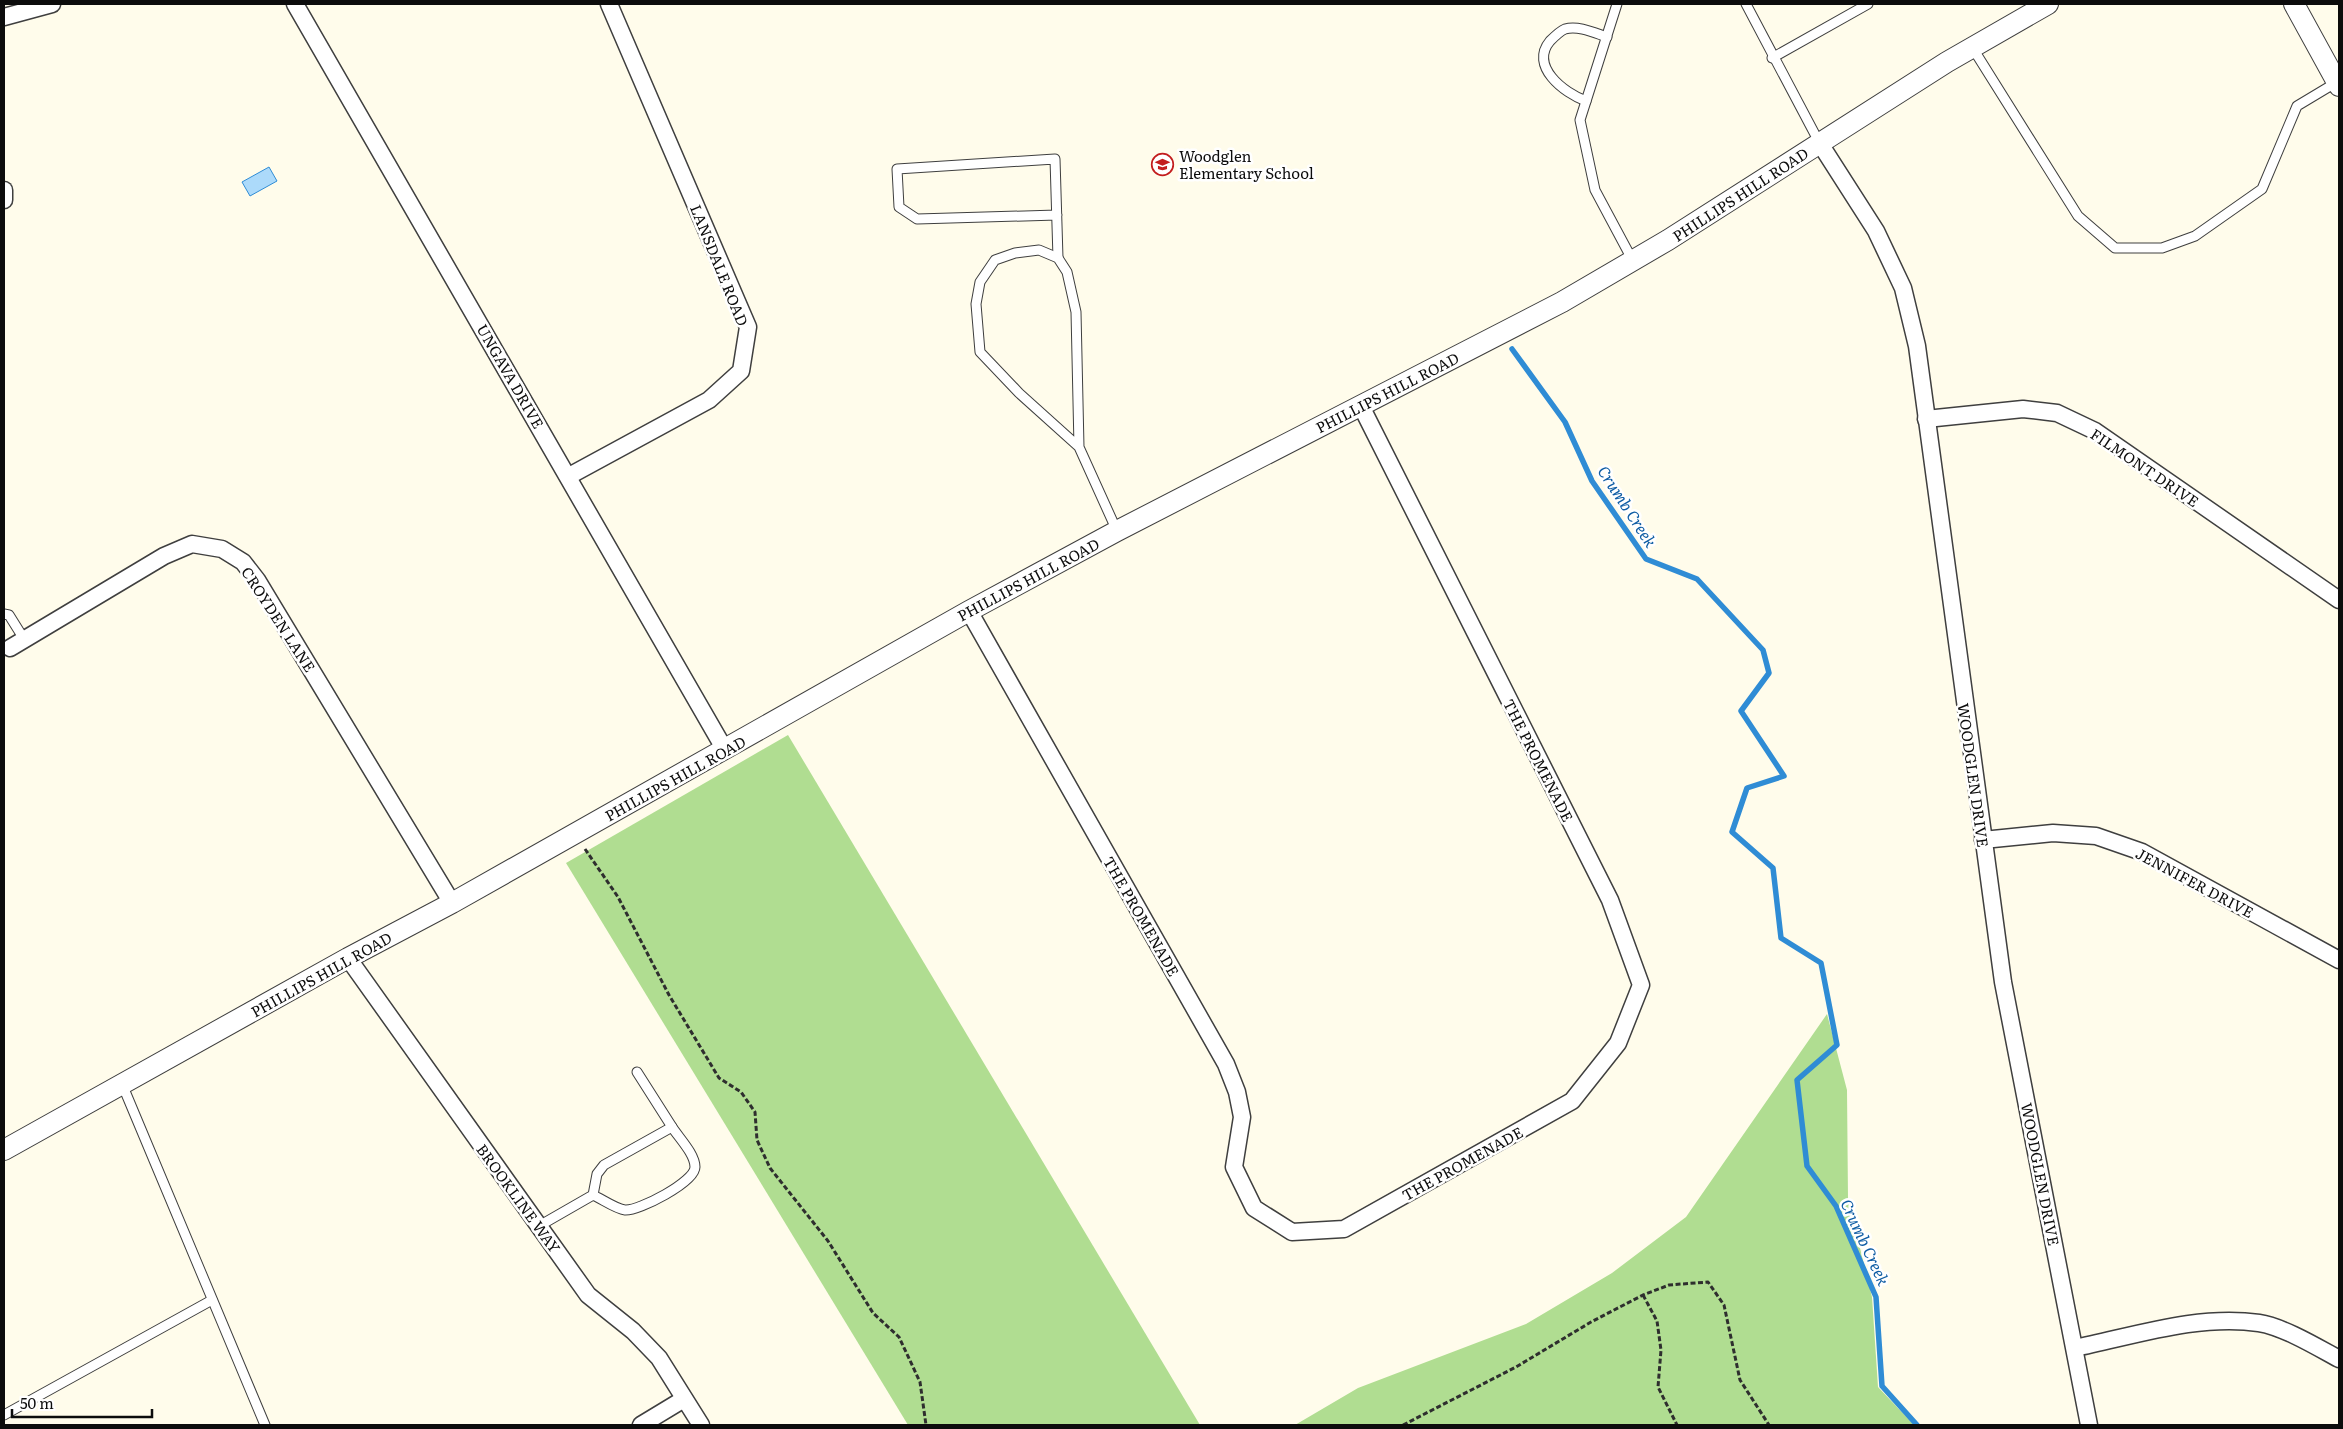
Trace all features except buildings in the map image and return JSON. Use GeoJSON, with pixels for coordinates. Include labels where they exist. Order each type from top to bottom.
{"type":"FeatureCollection","features":[{"type":"Feature","properties":{"kind":"street"},"geometry":{"type":"LineString","coordinates":[[4,17],[52,4]]}},
{"type":"Feature","properties":{"kind":"street","name":"UNGAVA DRIVE"},"geometry":{"type":"LineString","coordinates":[[295,4],[569,476],[725,750]]}},
{"type":"Feature","properties":{"kind":"street","name":"LANSDALE ROAD"},"geometry":{"type":"LineString","coordinates":[[569,476],[709,400],[741,371],[748,327],[609,4]]}},
{"type":"Feature","properties":{"kind":"street","name":"PHILLIPS HILL ROAD"},"geometry":{"type":"LineString","coordinates":[[4,1150],[348,958],[452,903],[969,610],[1117,531],[1562,302],[1633,261],[1972,47],[2048,4]]}},
{"type":"Feature","properties":{"kind":"street"},"geometry":{"type":"LineString","coordinates":[[2294,4],[2338,84]]}},
{"type":"Feature","properties":{"kind":"street","name":"WOODGLEN DRIVE"},"geometry":{"type":"LineString","coordinates":[[1819,142],[1876,231],[1903,288],[1917,346],[2003,982],[2089,1425]]}},
{"type":"Feature","properties":{"kind":"street"},"geometry":{"type":"LineString","coordinates":[[4,190],[4,200]]}},
{"type":"Feature","properties":{"kind":"street","name":"THE PROMENADE"},"geometry":{"type":"LineString","coordinates":[[969,610],[1226,1064],[1237,1092],[1242,1117],[1234,1167],[1254,1208],[1292,1232],[1344,1229],[1572,1101],[1618,1043],[1641,985],[1610,900],[1360,406]]}},
{"type":"Feature","properties":{"kind":"street","name":"FILMONT DRIVE"},"geometry":{"type":"LineString","coordinates":[[1926,419],[2023,409],[2057,413],[2095,432],[2339,600]]}},
{"type":"Feature","properties":{"kind":"street","name":"CROYDEN LANE"},"geometry":{"type":"LineString","coordinates":[[10,648],[164,556],[192,544],[222,549],[243,562],[257,580],[452,903]]}},
{"type":"Feature","properties":{"kind":"street","name":"JENNIFER DRIVE"},"geometry":{"type":"LineString","coordinates":[[1983,840],[2053,833],[2096,836],[2114,842],[2142,852],[2339,960]]}},
{"type":"Feature","properties":{"kind":"street","name":"BROOKLINE WAY"},"geometry":{"type":"LineString","coordinates":[[348,958],[588,1295],[633,1331],[659,1358],[701,1425]]}},
{"type":"Feature","properties":{"kind":"street"},"geometry":{"type":"LineString","coordinates":[[2075,1348],[2174,1327],[2225,1322],[2261,1324],[2302,1339],[2339,1359]]}},
{"type":"Feature","properties":{"kind":"street"},"geometry":{"type":"LineString","coordinates":[[641,1425],[684,1399]]}},
{"type":"Feature","properties":{"kind":"lane"},"geometry":{"type":"LineString","coordinates":[[1617,4],[1580,120],[1595,190],[1633,261]]}},
{"type":"Feature","properties":{"kind":"lane"},"geometry":{"type":"LineString","coordinates":[[1746,4],[1772,58],[1819,142]]}},
{"type":"Feature","properties":{"kind":"lane"},"geometry":{"type":"LineString","coordinates":[[1772,58],[1868,4]]}},
{"type":"Feature","properties":{"kind":"lane"},"geometry":{"type":"LineString","coordinates":[[1586,101],[1557,85],[1550,76],[1543,56],[1544,48],[1554,36],[1566,29],[1583,29],[1607,37]]}},
{"type":"Feature","properties":{"kind":"lane"},"geometry":{"type":"LineString","coordinates":[[1972,47],[2078,216],[2116,248],[2162,248],[2195,236],[2262,189],[2297,106],[2338,84]]}},
{"type":"Feature","properties":{"kind":"lane"},"geometry":{"type":"LineString","coordinates":[[1057,216],[916,219],[899,207],[897,169],[1055,159],[1057,216],[1058,258],[1067,272],[1076,312],[1079,447],[1117,531]]}},
{"type":"Feature","properties":{"kind":"lane"},"geometry":{"type":"LineString","coordinates":[[1058,258],[1040,250],[1015,253],[995,260],[980,282],[976,304],[980,352],[1019,392],[1079,447]]}},
{"type":"Feature","properties":{"kind":"lane"},"geometry":{"type":"LineString","coordinates":[[4,614],[8,615],[24,639]]}},
{"type":"Feature","properties":{"kind":"lane"},"geometry":{"type":"LineString","coordinates":[[593,1195],[625,1210],[644,1205],[676,1188],[692,1175],[695,1169],[693,1160],[637,1072]]}},
{"type":"Feature","properties":{"kind":"lane"},"geometry":{"type":"LineString","coordinates":[[122,1084],[265,1425]]}},
{"type":"Feature","properties":{"kind":"lane"},"geometry":{"type":"LineString","coordinates":[[539,1226],[593,1195],[597,1174],[604,1165],[672,1127]]}},
{"type":"Feature","properties":{"kind":"lane"},"geometry":{"type":"LineString","coordinates":[[4,1415],[212,1300]]}},
{"type":"Feature","properties":{"kind":"path"},"geometry":{"type":"LineString","coordinates":[[575,834],[618,897],[669,996],[719,1078],[741,1092],[755,1112],[757,1140],[770,1168],[828,1241],[872,1313],[899,1337],[920,1382],[926,1425]]}},
{"type":"Feature","properties":{"kind":"path"},"geometry":{"type":"LineString","coordinates":[[1403,1425],[1516,1367],[1591,1322],[1643,1296],[1669,1285],[1708,1282],[1724,1305],[1740,1380],[1769,1425]]}},
{"type":"Feature","properties":{"kind":"path"},"geometry":{"type":"LineString","coordinates":[[1643,1296],[1657,1321],[1660,1350],[1658,1387],[1676,1425]]}},
{"type":"Feature","properties":{"kind":"green space"},"geometry":{"type":"Polygon","coordinates":[[[788,735],[1200,1425],[908,1425],[566,863],[788,735]]]}},
{"type":"Feature","properties":{"kind":"green space"},"geometry":{"type":"Polygon","coordinates":[[[1827,1014],[1847,1090],[1848,1199],[1872,1297],[1878,1387],[1914,1425],[1295,1425],[1358,1388],[1526,1324],[1612,1273],[1686,1217],[1827,1014]]]}},
{"type":"Feature","properties":{"kind":"water"},"geometry":{"type":"Polygon","coordinates":[[[269,167],[277,181],[250,196],[242,182],[269,167]]]}},
{"type":"Feature","properties":{"kind":"waterway","name":"Crumb Creek"},"geometry":{"type":"LineString","coordinates":[[1512,349],[1565,422],[1592,481],[1646,559],[1697,579],[1763,650],[1769,673],[1741,711],[1784,776],[1747,788],[1732,832],[1773,868],[1781,938],[1821,963],[1837,1045],[1797,1080],[1807,1166],[1836,1206],[1876,1297],[1882,1386],[1917,1425]]}},
{"type":"Feature","properties":{"kind":"place","name":"Woodglen Elementary School"},"geometry":{"type":"Point","coordinates":[1163,164]}}]}
